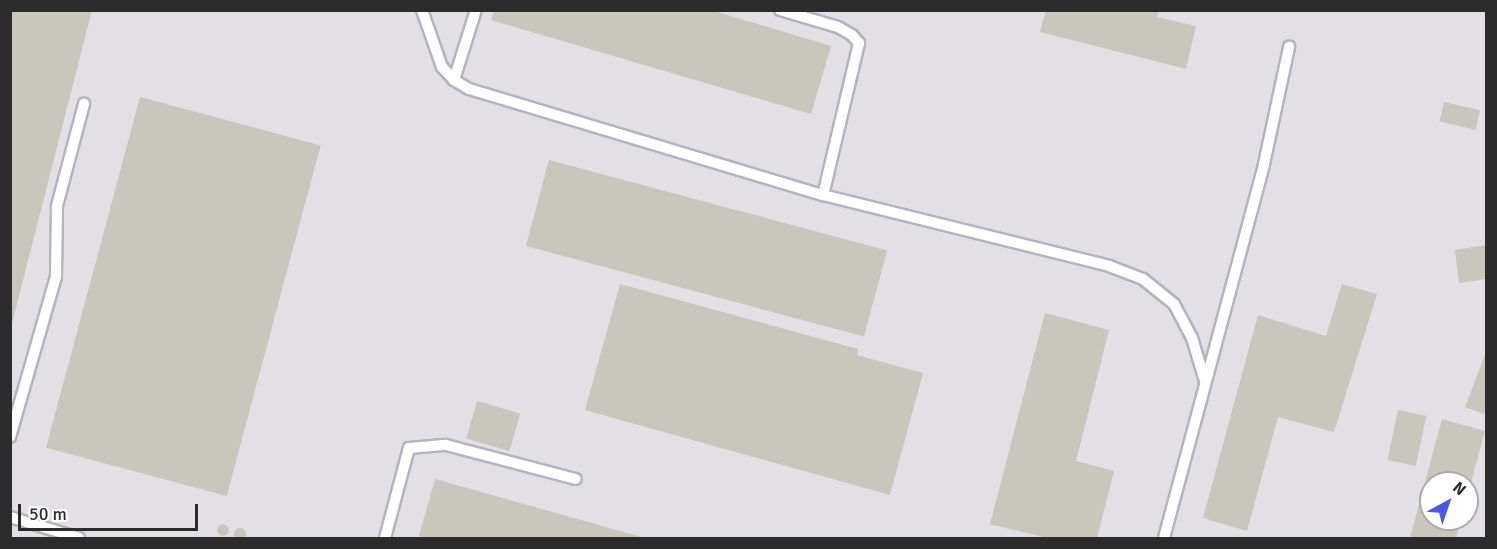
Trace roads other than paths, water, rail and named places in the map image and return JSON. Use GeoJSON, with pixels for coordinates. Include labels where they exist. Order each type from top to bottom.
{"type":"FeatureCollection","features":[{"type":"Feature","properties":{"kind":"lane"},"geometry":{"type":"LineString","coordinates":[[422,10],[442,67],[454,80],[469,89],[823,195],[1109,266],[1143,279],[1174,304],[1192,338],[1205,381]]}},
{"type":"Feature","properties":{"kind":"lane"},"geometry":{"type":"LineString","coordinates":[[454,80],[476,10]]}},
{"type":"Feature","properties":{"kind":"lane"},"geometry":{"type":"LineString","coordinates":[[780,10],[838,27],[852,35],[859,43],[823,195]]}},
{"type":"Feature","properties":{"kind":"lane"},"geometry":{"type":"LineString","coordinates":[[1164,538],[1264,164],[1289,47]]}},
{"type":"Feature","properties":{"kind":"lane"},"geometry":{"type":"LineString","coordinates":[[10,437],[56,277],[57,206],[84,104]]}},
{"type":"Feature","properties":{"kind":"lane"},"geometry":{"type":"LineString","coordinates":[[385,538],[409,448],[446,445],[576,479]]}},
{"type":"Feature","properties":{"kind":"lane"},"geometry":{"type":"LineString","coordinates":[[10,517],[79,538]]}}]}
